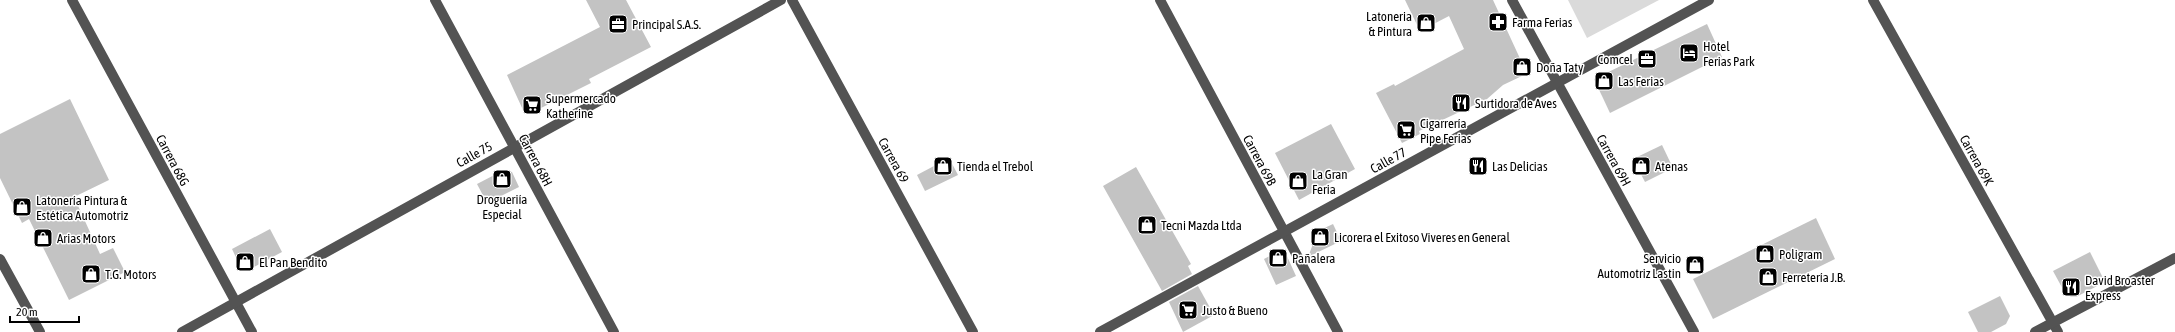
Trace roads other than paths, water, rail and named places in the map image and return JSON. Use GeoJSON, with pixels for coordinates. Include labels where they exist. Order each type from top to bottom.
{"type":"FeatureCollection","features":[{"type":"Feature","properties":{"kind":"street","name":"Carrera 68G"},"geometry":{"type":"LineString","coordinates":[[72,0],[252,332]]}},
{"type":"Feature","properties":{"kind":"street","name":"Carrera 68H"},"geometry":{"type":"LineString","coordinates":[[435,0],[614,332]]}},
{"type":"Feature","properties":{"kind":"street","name":"Calle 75"},"geometry":{"type":"LineString","coordinates":[[182,332],[514,146],[781,0]]}},
{"type":"Feature","properties":{"kind":"street","name":"Carrera 69"},"geometry":{"type":"LineString","coordinates":[[792,0],[973,332]]}},
{"type":"Feature","properties":{"kind":"street","name":"Carrera 69B"},"geometry":{"type":"LineString","coordinates":[[1160,0],[1338,332]]}},
{"type":"Feature","properties":{"kind":"street","name":"Carrera 69H"},"geometry":{"type":"LineString","coordinates":[[1512,0],[1694,332]]}},
{"type":"Feature","properties":{"kind":"street","name":"Calle 77"},"geometry":{"type":"LineString","coordinates":[[1100,332],[1709,0]]}},
{"type":"Feature","properties":{"kind":"street","name":"Carrera 69K"},"geometry":{"type":"LineString","coordinates":[[1873,0],[2058,332]]}},
{"type":"Feature","properties":{"kind":"street"},"geometry":{"type":"LineString","coordinates":[[2035,332],[2175,258]]}},
{"type":"Feature","properties":{"kind":"street"},"geometry":{"type":"LineString","coordinates":[[0,259],[40,332]]}},
{"type":"Feature","properties":{"kind":"place","name":"Farma Ferias"},"geometry":{"type":"Point","coordinates":[1498,22]}},
{"type":"Feature","properties":{"kind":"place","name":"Latoneria & Pintura"},"geometry":{"type":"Point","coordinates":[1426,23]}},
{"type":"Feature","properties":{"kind":"place","name":"Principal S.A.S."},"geometry":{"type":"Point","coordinates":[618,24]}},
{"type":"Feature","properties":{"kind":"place","name":"Hotel Ferias Park"},"geometry":{"type":"Point","coordinates":[1689,53]}},
{"type":"Feature","properties":{"kind":"place","name":"Comcel"},"geometry":{"type":"Point","coordinates":[1647,59]}},
{"type":"Feature","properties":{"kind":"place","name":"Doña Taty"},"geometry":{"type":"Point","coordinates":[1522,67]}},
{"type":"Feature","properties":{"kind":"place","name":"Las Ferias"},"geometry":{"type":"Point","coordinates":[1604,81]}},
{"type":"Feature","properties":{"kind":"place","name":"Surtidora de Aves"},"geometry":{"type":"Point","coordinates":[1461,103]}},
{"type":"Feature","properties":{"kind":"place","name":"Supermercado Katherine"},"geometry":{"type":"Point","coordinates":[532,105]}},
{"type":"Feature","properties":{"kind":"place","name":"Cigarrería Pipe Ferias"},"geometry":{"type":"Point","coordinates":[1406,130]}},
{"type":"Feature","properties":{"kind":"place","name":"Tienda el Trebol"},"geometry":{"type":"Point","coordinates":[943,166]}},
{"type":"Feature","properties":{"kind":"place","name":"Las Delicias"},"geometry":{"type":"Point","coordinates":[1478,166]}},
{"type":"Feature","properties":{"kind":"place","name":"Atenas"},"geometry":{"type":"Point","coordinates":[1641,166]}},
{"type":"Feature","properties":{"kind":"place","name":"Drogueriía Especial"},"geometry":{"type":"Point","coordinates":[502,179]}},
{"type":"Feature","properties":{"kind":"place","name":"La Gran Feria"},"geometry":{"type":"Point","coordinates":[1298,181]}},
{"type":"Feature","properties":{"kind":"place","name":"Latonería Pintura & Estética Automotriz"},"geometry":{"type":"Point","coordinates":[22,207]}},
{"type":"Feature","properties":{"kind":"place","name":"Tecni Mazda Ltda"},"geometry":{"type":"Point","coordinates":[1147,225]}},
{"type":"Feature","properties":{"kind":"place","name":"Licorera el Exitoso Viveres en General"},"geometry":{"type":"Point","coordinates":[1320,237]}},
{"type":"Feature","properties":{"kind":"place","name":"Arias Motors"},"geometry":{"type":"Point","coordinates":[43,238]}},
{"type":"Feature","properties":{"kind":"place","name":"Poligram"},"geometry":{"type":"Point","coordinates":[1765,254]}},
{"type":"Feature","properties":{"kind":"place","name":"Pañalera"},"geometry":{"type":"Point","coordinates":[1278,258]}},
{"type":"Feature","properties":{"kind":"place","name":"El Pan Bendito"},"geometry":{"type":"Point","coordinates":[245,262]}},
{"type":"Feature","properties":{"kind":"place","name":"Servicio Automotriz Lastin"},"geometry":{"type":"Point","coordinates":[1695,265]}},
{"type":"Feature","properties":{"kind":"place","name":"T.G. Motors"},"geometry":{"type":"Point","coordinates":[91,274]}},
{"type":"Feature","properties":{"kind":"place","name":"Ferretería J.B."},"geometry":{"type":"Point","coordinates":[1768,277]}},
{"type":"Feature","properties":{"kind":"place","name":"David Broaster Express"},"geometry":{"type":"Point","coordinates":[2071,287]}},
{"type":"Feature","properties":{"kind":"place","name":"Justo & Bueno"},"geometry":{"type":"Point","coordinates":[1188,310]}}]}
